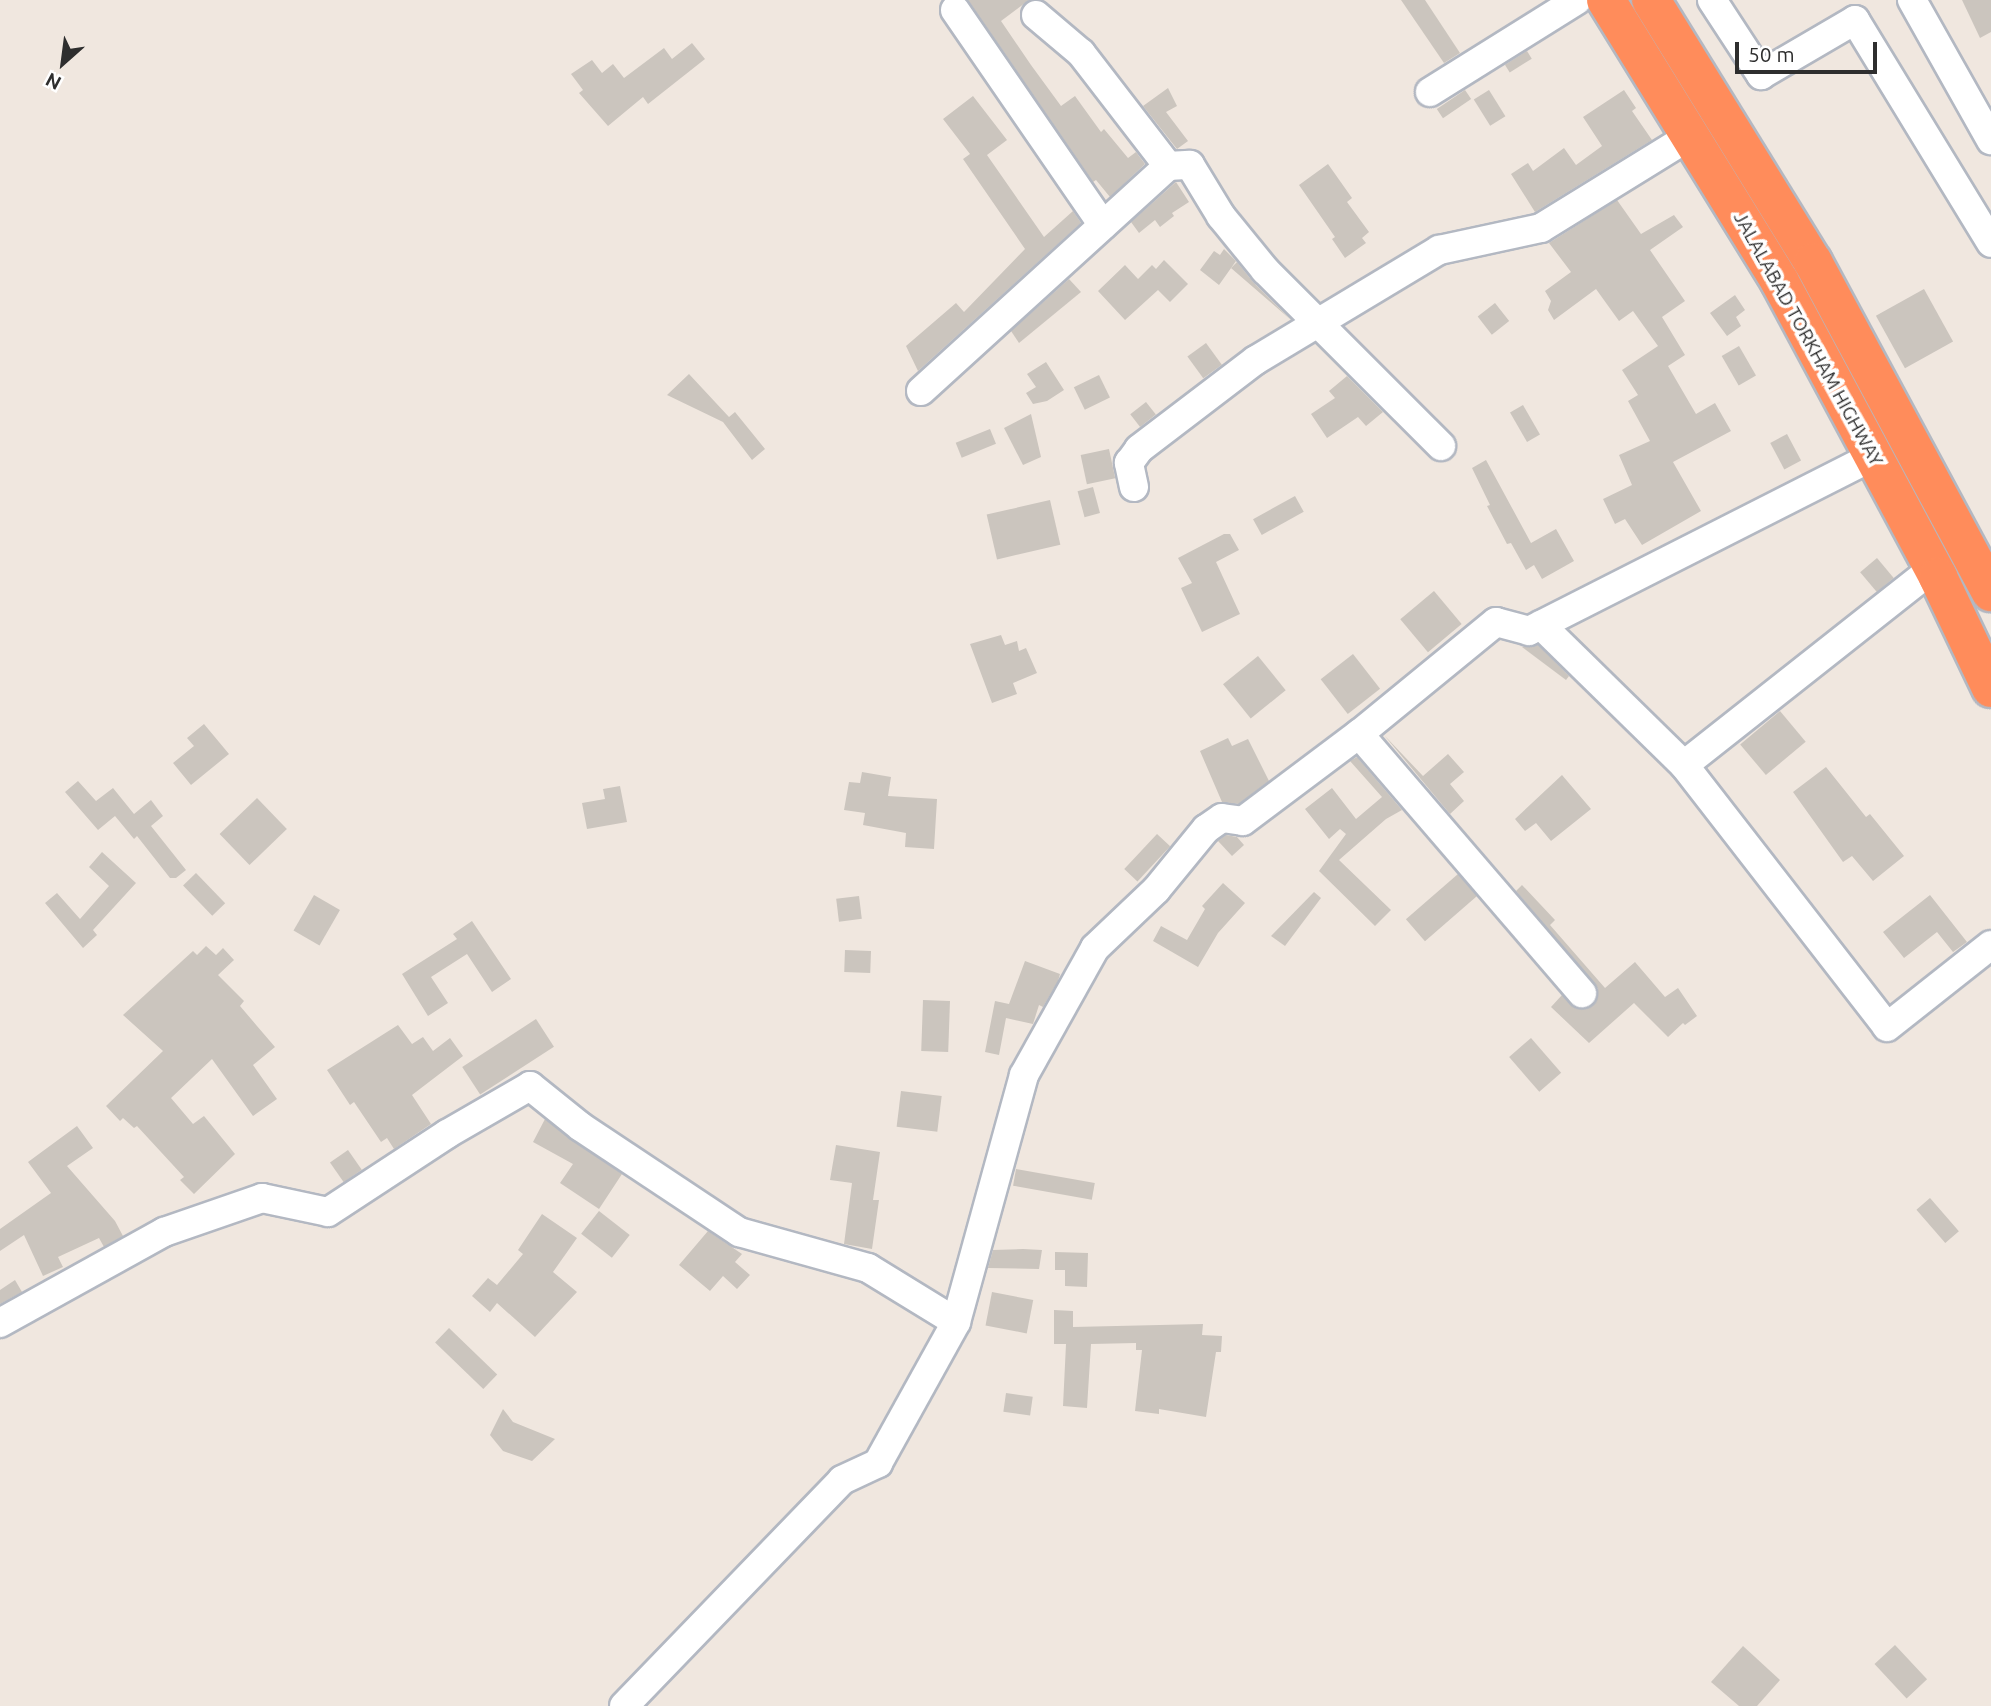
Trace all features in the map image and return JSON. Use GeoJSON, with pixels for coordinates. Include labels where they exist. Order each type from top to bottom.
{"type":"FeatureCollection","features":[{"type":"Feature","properties":{"kind":"highway","name":"JALALABAD TORKHAM HIGHWAY"},"geometry":{"type":"LineString","coordinates":[[1606,0],[1780,282],[1933,568],[1991,688]]}},
{"type":"Feature","properties":{"kind":"highway"},"geometry":{"type":"LineString","coordinates":[[1651,0],[1813,262],[1991,592]]}},
{"type":"Feature","properties":{"kind":"street"},"geometry":{"type":"LineString","coordinates":[[1430,92],[1577,0]]}},
{"type":"Feature","properties":{"kind":"street"},"geometry":{"type":"LineString","coordinates":[[1712,0],[1760,75],[1848,10],[1991,243]]}},
{"type":"Feature","properties":{"kind":"street"},"geometry":{"type":"LineString","coordinates":[[1912,0],[1991,140]]}},
{"type":"Feature","properties":{"kind":"street"},"geometry":{"type":"LineString","coordinates":[[955,10],[1103,225]]}},
{"type":"Feature","properties":{"kind":"street"},"geometry":{"type":"LineString","coordinates":[[1036,15],[1082,53],[1168,166]]}},
{"type":"Feature","properties":{"kind":"street"},"geometry":{"type":"LineString","coordinates":[[1134,488],[1129,463],[1139,449],[1256,360],[1439,250],[1541,229],[1690,136]]}},
{"type":"Feature","properties":{"kind":"street"},"geometry":{"type":"LineString","coordinates":[[921,391],[1168,166],[1190,165],[1221,216],[1265,270],[1441,446]]}},
{"type":"Feature","properties":{"kind":"street"},"geometry":{"type":"LineString","coordinates":[[625,1706],[842,1480],[878,1463],[956,1322],[1024,1075],[1095,948],[1156,890],[1206,829],[1222,818],[1243,821],[1359,734],[1496,622],[1529,631],[1874,456]]}},
{"type":"Feature","properties":{"kind":"street"},"geometry":{"type":"LineString","coordinates":[[1684,765],[1933,568]]}},
{"type":"Feature","properties":{"kind":"street"},"geometry":{"type":"LineString","coordinates":[[1541,625],[1684,765],[1887,1027],[1991,945]]}},
{"type":"Feature","properties":{"kind":"street"},"geometry":{"type":"LineString","coordinates":[[1359,734],[1582,993]]}},
{"type":"Feature","properties":{"kind":"street"},"geometry":{"type":"LineString","coordinates":[[0,1323],[164,1232],[262,1198],[328,1212],[447,1134],[530,1086],[581,1127],[740,1232],[868,1268],[956,1322]]}},
{"type":"Feature","properties":{"kind":"building"},"geometry":{"type":"Polygon","coordinates":[[[968,0],[1029,0],[1001,21],[1031,65],[1061,106],[1075,96],[1101,132],[1104,129],[1128,158],[1136,152],[1145,164],[1110,197],[1096,180],[1093,182],[968,0]]]}},
{"type":"Feature","properties":{"kind":"building"},"geometry":{"type":"Polygon","coordinates":[[[1401,0],[1425,0],[1460,53],[1444,63],[1401,0]]]}},
{"type":"Feature","properties":{"kind":"building"},"geometry":{"type":"Polygon","coordinates":[[[1962,0],[1991,0],[1991,32],[1980,38],[1962,0]]]}},
{"type":"Feature","properties":{"kind":"building"},"geometry":{"type":"Polygon","coordinates":[[[692,43],[705,59],[648,104],[643,97],[608,126],[579,93],[583,90],[571,74],[592,60],[602,73],[613,64],[624,78],[664,48],[672,59],[692,43]]]}},
{"type":"Feature","properties":{"kind":"building"},"geometry":{"type":"Polygon","coordinates":[[[1527,51],[1532,59],[1510,72],[1505,65],[1527,51]]]}},
{"type":"Feature","properties":{"kind":"building"},"geometry":{"type":"Polygon","coordinates":[[[1168,88],[1177,106],[1166,112],[1188,141],[1177,149],[1143,106],[1168,88]]]}},
{"type":"Feature","properties":{"kind":"building"},"geometry":{"type":"Polygon","coordinates":[[[1465,90],[1471,99],[1443,118],[1437,109],[1465,90]]]}},
{"type":"Feature","properties":{"kind":"building"},"geometry":{"type":"Polygon","coordinates":[[[1489,90],[1505,116],[1490,126],[1474,100],[1489,90]]]}},
{"type":"Feature","properties":{"kind":"building"},"geometry":{"type":"Polygon","coordinates":[[[1624,90],[1636,108],[1632,111],[1652,140],[1535,212],[1511,174],[1528,163],[1533,171],[1564,148],[1576,165],[1602,146],[1583,117],[1624,90]]]}},
{"type":"Feature","properties":{"kind":"building"},"geometry":{"type":"Polygon","coordinates":[[[973,96],[1007,140],[987,155],[1044,237],[1073,211],[1081,223],[918,371],[906,346],[956,303],[964,312],[1025,249],[963,159],[970,154],[943,119],[973,96]]]}},
{"type":"Feature","properties":{"kind":"building"},"geometry":{"type":"Polygon","coordinates":[[[1328,164],[1352,198],[1347,202],[1369,232],[1362,238],[1366,243],[1345,258],[1332,239],[1335,237],[1299,185],[1328,164]]]}},
{"type":"Feature","properties":{"kind":"building"},"geometry":{"type":"Polygon","coordinates":[[[1176,182],[1189,202],[1172,213],[1174,216],[1160,227],[1155,220],[1139,233],[1131,222],[1176,182]]]}},
{"type":"Feature","properties":{"kind":"building"},"geometry":{"type":"Polygon","coordinates":[[[1617,200],[1641,234],[1674,215],[1683,227],[1650,250],[1685,301],[1662,317],[1685,355],[1668,366],[1696,414],[1715,403],[1731,431],[1673,462],[1701,511],[1642,545],[1625,519],[1615,524],[1603,499],[1632,485],[1619,455],[1650,441],[1628,401],[1638,395],[1622,370],[1658,346],[1633,311],[1619,321],[1596,289],[1554,320],[1548,310],[1551,301],[1545,291],[1571,272],[1549,243],[1617,200]]]}},
{"type":"Feature","properties":{"kind":"building"},"geometry":{"type":"Polygon","coordinates":[[[1224,249],[1236,261],[1219,285],[1200,270],[1214,251],[1220,255],[1224,249]]]}},
{"type":"Feature","properties":{"kind":"building"},"geometry":{"type":"Polygon","coordinates":[[[1164,260],[1188,284],[1170,302],[1158,290],[1125,320],[1098,291],[1125,265],[1138,279],[1152,265],[1156,269],[1164,260]]]}},
{"type":"Feature","properties":{"kind":"building"},"geometry":{"type":"Polygon","coordinates":[[[1237,262],[1253,282],[1291,320],[1231,268],[1237,262]]]}},
{"type":"Feature","properties":{"kind":"building"},"geometry":{"type":"Polygon","coordinates":[[[1069,279],[1081,292],[1019,343],[1011,331],[1069,279]]]}},
{"type":"Feature","properties":{"kind":"building"},"geometry":{"type":"Polygon","coordinates":[[[1924,289],[1953,341],[1905,368],[1876,316],[1924,289]]]}},
{"type":"Feature","properties":{"kind":"building"},"geometry":{"type":"Polygon","coordinates":[[[1735,295],[1745,310],[1736,317],[1741,326],[1727,336],[1710,313],[1735,295]]]}},
{"type":"Feature","properties":{"kind":"building"},"geometry":{"type":"Polygon","coordinates":[[[1495,303],[1509,321],[1492,335],[1478,317],[1495,303]]]}},
{"type":"Feature","properties":{"kind":"building"},"geometry":{"type":"Polygon","coordinates":[[[1206,343],[1222,365],[1203,378],[1187,357],[1206,343]]]}},
{"type":"Feature","properties":{"kind":"building"},"geometry":{"type":"Polygon","coordinates":[[[1739,346],[1756,375],[1739,385],[1722,356],[1739,346]]]}},
{"type":"Feature","properties":{"kind":"building"},"geometry":{"type":"Polygon","coordinates":[[[1046,362],[1064,390],[1047,401],[1033,404],[1026,393],[1036,387],[1027,374],[1046,362]]]}},
{"type":"Feature","properties":{"kind":"building"},"geometry":{"type":"Polygon","coordinates":[[[689,374],[729,417],[735,412],[765,449],[752,460],[723,422],[667,395],[689,374]]]}},
{"type":"Feature","properties":{"kind":"building"},"geometry":{"type":"Polygon","coordinates":[[[1099,375],[1110,397],[1085,410],[1074,387],[1099,375]]]}},
{"type":"Feature","properties":{"kind":"building"},"geometry":{"type":"Polygon","coordinates":[[[1347,376],[1383,412],[1366,426],[1358,417],[1327,438],[1311,414],[1335,398],[1329,391],[1347,376]]]}},
{"type":"Feature","properties":{"kind":"building"},"geometry":{"type":"Polygon","coordinates":[[[1146,402],[1156,415],[1140,427],[1130,414],[1146,402]]]}},
{"type":"Feature","properties":{"kind":"building"},"geometry":{"type":"Polygon","coordinates":[[[1523,405],[1540,434],[1527,442],[1510,412],[1523,405]]]}},
{"type":"Feature","properties":{"kind":"building"},"geometry":{"type":"Polygon","coordinates":[[[1031,414],[1041,457],[1023,465],[1004,428],[1031,414]]]}},
{"type":"Feature","properties":{"kind":"building"},"geometry":{"type":"Polygon","coordinates":[[[990,429],[996,444],[962,458],[956,443],[990,429]]]}},
{"type":"Feature","properties":{"kind":"building"},"geometry":{"type":"Polygon","coordinates":[[[1787,434],[1801,460],[1784,469],[1770,443],[1787,434]]]}},
{"type":"Feature","properties":{"kind":"building"},"geometry":{"type":"Polygon","coordinates":[[[1109,449],[1115,478],[1087,484],[1081,455],[1109,449]]]}},
{"type":"Feature","properties":{"kind":"building"},"geometry":{"type":"Polygon","coordinates":[[[1486,460],[1531,543],[1556,529],[1574,561],[1542,579],[1534,565],[1526,570],[1511,543],[1507,544],[1487,506],[1490,505],[1472,468],[1486,460]]]}},
{"type":"Feature","properties":{"kind":"building"},"geometry":{"type":"Polygon","coordinates":[[[1093,487],[1100,513],[1085,517],[1078,491],[1093,487]]]}},
{"type":"Feature","properties":{"kind":"building"},"geometry":{"type":"Polygon","coordinates":[[[1295,496],[1304,512],[1262,535],[1253,519],[1295,496]]]}},
{"type":"Feature","properties":{"kind":"building"},"geometry":{"type":"Polygon","coordinates":[[[1050,500],[1060,545],[997,559],[987,515],[1050,500]]]}},
{"type":"Feature","properties":{"kind":"building"},"geometry":{"type":"Polygon","coordinates":[[[1224,534],[1230,534],[1239,550],[1216,562],[1240,614],[1202,632],[1181,588],[1192,583],[1178,558],[1224,534]]]}},
{"type":"Feature","properties":{"kind":"building"},"geometry":{"type":"Polygon","coordinates":[[[1877,558],[1894,578],[1877,592],[1860,572],[1877,558]]]}},
{"type":"Feature","properties":{"kind":"building"},"geometry":{"type":"Polygon","coordinates":[[[1434,591],[1462,624],[1428,652],[1400,619],[1434,591]]]}},
{"type":"Feature","properties":{"kind":"building"},"geometry":{"type":"Polygon","coordinates":[[[1001,635],[1005,645],[1017,641],[1019,651],[1026,648],[1037,673],[1013,683],[1017,694],[992,703],[970,644],[1001,635]]]}},
{"type":"Feature","properties":{"kind":"building"},"geometry":{"type":"Polygon","coordinates":[[[1538,645],[1569,676],[1566,680],[1522,647],[1538,645]]]}},
{"type":"Feature","properties":{"kind":"building"},"geometry":{"type":"Polygon","coordinates":[[[1353,654],[1380,689],[1348,714],[1321,679],[1353,654]]]}},
{"type":"Feature","properties":{"kind":"building"},"geometry":{"type":"Polygon","coordinates":[[[1258,656],[1286,690],[1251,719],[1223,684],[1258,656]]]}},
{"type":"Feature","properties":{"kind":"building"},"geometry":{"type":"Polygon","coordinates":[[[1780,711],[1806,742],[1766,775],[1740,744],[1780,711]]]}},
{"type":"Feature","properties":{"kind":"building"},"geometry":{"type":"Polygon","coordinates":[[[204,724],[229,754],[191,785],[173,763],[194,746],[187,738],[204,724]]]}},
{"type":"Feature","properties":{"kind":"building"},"geometry":{"type":"Polygon","coordinates":[[[1384,735],[1423,776],[1448,754],[1464,772],[1450,784],[1464,801],[1450,814],[1384,735]]]}},
{"type":"Feature","properties":{"kind":"building"},"geometry":{"type":"Polygon","coordinates":[[[1228,738],[1232,746],[1248,739],[1269,781],[1239,804],[1222,802],[1200,751],[1228,738]]]}},
{"type":"Feature","properties":{"kind":"building"},"geometry":{"type":"Polygon","coordinates":[[[1357,757],[1402,810],[1386,819],[1339,860],[1391,910],[1375,926],[1319,871],[1346,834],[1340,829],[1329,839],[1305,809],[1332,788],[1356,819],[1382,797],[1350,761],[1357,757]]]}},
{"type":"Feature","properties":{"kind":"building"},"geometry":{"type":"Polygon","coordinates":[[[1826,767],[1866,817],[1870,814],[1904,856],[1873,881],[1852,856],[1843,862],[1793,792],[1826,767]]]}},
{"type":"Feature","properties":{"kind":"building"},"geometry":{"type":"Polygon","coordinates":[[[862,772],[891,777],[888,796],[937,799],[934,849],[905,847],[906,833],[863,825],[865,813],[844,810],[849,782],[860,783],[862,772]]]}},
{"type":"Feature","properties":{"kind":"building"},"geometry":{"type":"Polygon","coordinates":[[[1562,775],[1591,809],[1551,841],[1536,823],[1525,831],[1515,819],[1562,775]]]}},
{"type":"Feature","properties":{"kind":"building"},"geometry":{"type":"Polygon","coordinates":[[[78,781],[96,801],[113,788],[134,814],[151,800],[163,816],[151,826],[186,870],[176,878],[170,878],[137,836],[134,839],[115,816],[98,830],[65,792],[78,781]]]}},
{"type":"Feature","properties":{"kind":"building"},"geometry":{"type":"Polygon","coordinates":[[[620,786],[627,822],[587,829],[582,803],[605,799],[603,789],[620,786]]]}},
{"type":"Feature","properties":{"kind":"building"},"geometry":{"type":"Polygon","coordinates":[[[257,798],[287,829],[249,865],[220,834],[257,798]]]}},
{"type":"Feature","properties":{"kind":"building"},"geometry":{"type":"Polygon","coordinates":[[[1157,834],[1170,846],[1137,881],[1124,869],[1157,834]]]}},
{"type":"Feature","properties":{"kind":"building"},"geometry":{"type":"Polygon","coordinates":[[[1226,835],[1237,837],[1244,845],[1232,856],[1218,841],[1226,835]]]}},
{"type":"Feature","properties":{"kind":"building"},"geometry":{"type":"Polygon","coordinates":[[[102,852],[136,883],[93,930],[97,935],[83,948],[45,903],[57,893],[80,919],[109,886],[89,867],[102,852]]]}},
{"type":"Feature","properties":{"kind":"building"},"geometry":{"type":"Polygon","coordinates":[[[196,873],[225,903],[212,916],[183,886],[196,873]]]}},
{"type":"Feature","properties":{"kind":"building"},"geometry":{"type":"Polygon","coordinates":[[[1458,874],[1477,896],[1425,941],[1406,919],[1458,874]]]}},
{"type":"Feature","properties":{"kind":"building"},"geometry":{"type":"Polygon","coordinates":[[[1223,883],[1245,903],[1218,933],[1198,967],[1153,941],[1161,926],[1187,940],[1205,909],[1202,906],[1223,883]]]}},
{"type":"Feature","properties":{"kind":"building"},"geometry":{"type":"Polygon","coordinates":[[[1522,885],[1555,920],[1550,925],[1605,988],[1635,962],[1665,997],[1678,988],[1697,1016],[1685,1025],[1683,1023],[1668,1037],[1634,1003],[1589,1043],[1551,1007],[1562,995],[1576,1008],[1586,1009],[1597,999],[1598,989],[1516,891],[1522,885]]]}},
{"type":"Feature","properties":{"kind":"building"},"geometry":{"type":"Polygon","coordinates":[[[1314,892],[1321,898],[1285,946],[1271,936],[1314,892]]]}},
{"type":"Feature","properties":{"kind":"building"},"geometry":{"type":"Polygon","coordinates":[[[314,895],[340,910],[319,946],[294,931],[314,895]]]}},
{"type":"Feature","properties":{"kind":"building"},"geometry":{"type":"Polygon","coordinates":[[[1930,895],[1967,942],[1953,952],[1937,932],[1904,958],[1883,932],[1930,895]]]}},
{"type":"Feature","properties":{"kind":"building"},"geometry":{"type":"Polygon","coordinates":[[[859,896],[862,919],[839,922],[836,899],[859,896]]]}},
{"type":"Feature","properties":{"kind":"building"},"geometry":{"type":"Polygon","coordinates":[[[472,921],[511,979],[492,992],[467,954],[431,977],[448,1003],[428,1016],[402,974],[457,939],[453,934],[472,921]]]}},
{"type":"Feature","properties":{"kind":"building"},"geometry":{"type":"Polygon","coordinates":[[[206,946],[216,955],[223,948],[234,960],[218,975],[244,1001],[240,1006],[275,1047],[253,1065],[277,1099],[253,1116],[212,1059],[171,1098],[193,1124],[204,1116],[235,1154],[194,1194],[180,1180],[184,1177],[137,1126],[134,1128],[123,1118],[120,1121],[106,1106],[163,1051],[123,1015],[193,951],[197,955],[206,946]]]}},
{"type":"Feature","properties":{"kind":"building"},"geometry":{"type":"Polygon","coordinates":[[[845,950],[871,951],[870,973],[844,972],[845,950]]]}},
{"type":"Feature","properties":{"kind":"building"},"geometry":{"type":"Polygon","coordinates":[[[1025,961],[1060,974],[1058,981],[1043,1007],[1039,1005],[1033,1024],[1006,1018],[999,1055],[985,1052],[995,1001],[1009,1004],[1025,961]]]}},
{"type":"Feature","properties":{"kind":"building"},"geometry":{"type":"Polygon","coordinates":[[[923,1000],[950,1001],[948,1052],[921,1051],[923,1000]]]}},
{"type":"Feature","properties":{"kind":"building"},"geometry":{"type":"Polygon","coordinates":[[[536,1019],[554,1047],[480,1095],[462,1067],[536,1019]]]}},
{"type":"Feature","properties":{"kind":"building"},"geometry":{"type":"Polygon","coordinates":[[[398,1025],[412,1044],[423,1037],[433,1051],[450,1038],[463,1056],[412,1095],[431,1124],[394,1149],[387,1138],[381,1142],[354,1102],[350,1105],[327,1070],[398,1025]]]}},
{"type":"Feature","properties":{"kind":"building"},"geometry":{"type":"Polygon","coordinates":[[[1531,1038],[1561,1073],[1539,1092],[1509,1057],[1531,1038]]]}},
{"type":"Feature","properties":{"kind":"building"},"geometry":{"type":"Polygon","coordinates":[[[901,1091],[942,1096],[937,1132],[897,1127],[901,1091]]]}},
{"type":"Feature","properties":{"kind":"building"},"geometry":{"type":"Polygon","coordinates":[[[545,1119],[622,1174],[599,1209],[560,1183],[573,1164],[533,1142],[545,1119]]]}},
{"type":"Feature","properties":{"kind":"building"},"geometry":{"type":"Polygon","coordinates":[[[77,1126],[93,1148],[67,1166],[115,1221],[123,1236],[104,1247],[99,1238],[58,1257],[63,1267],[43,1276],[24,1235],[0,1251],[0,1229],[51,1193],[28,1162],[77,1126]]]}},
{"type":"Feature","properties":{"kind":"building"},"geometry":{"type":"Polygon","coordinates":[[[836,1145],[880,1152],[873,1200],[879,1200],[872,1249],[844,1244],[852,1183],[830,1180],[836,1145]]]}},
{"type":"Feature","properties":{"kind":"building"},"geometry":{"type":"Polygon","coordinates":[[[348,1150],[362,1170],[344,1182],[330,1163],[348,1150]]]}},
{"type":"Feature","properties":{"kind":"building"},"geometry":{"type":"Polygon","coordinates":[[[1016,1169],[1095,1183],[1092,1200],[1013,1186],[1016,1169]]]}},
{"type":"Feature","properties":{"kind":"building"},"geometry":{"type":"Polygon","coordinates":[[[1930,1198],[1959,1231],[1945,1243],[1916,1210],[1930,1198]]]}},
{"type":"Feature","properties":{"kind":"building"},"geometry":{"type":"Polygon","coordinates":[[[599,1211],[630,1235],[612,1258],[581,1234],[599,1211]]]}},
{"type":"Feature","properties":{"kind":"building"},"geometry":{"type":"Polygon","coordinates":[[[542,1214],[577,1238],[553,1272],[577,1292],[535,1337],[497,1303],[490,1312],[472,1296],[488,1278],[497,1285],[523,1254],[518,1250],[542,1214]]]}},
{"type":"Feature","properties":{"kind":"building"},"geometry":{"type":"Polygon","coordinates":[[[708,1231],[742,1254],[735,1262],[750,1275],[737,1289],[723,1276],[710,1291],[679,1265],[708,1231]]]}},
{"type":"Feature","properties":{"kind":"building"},"geometry":{"type":"Polygon","coordinates":[[[993,1250],[1042,1250],[1039,1269],[988,1268],[993,1250]]]}},
{"type":"Feature","properties":{"kind":"building"},"geometry":{"type":"Polygon","coordinates":[[[1055,1252],[1088,1253],[1087,1287],[1065,1286],[1065,1270],[1055,1270],[1055,1252]]]}},
{"type":"Feature","properties":{"kind":"building"},"geometry":{"type":"Polygon","coordinates":[[[15,1280],[22,1292],[0,1304],[0,1290],[15,1280]]]}},
{"type":"Feature","properties":{"kind":"building"},"geometry":{"type":"Polygon","coordinates":[[[992,1292],[1033,1300],[1027,1333],[986,1325],[992,1292]]]}},
{"type":"Feature","properties":{"kind":"building"},"geometry":{"type":"Polygon","coordinates":[[[1054,1310],[1073,1311],[1073,1327],[1203,1324],[1202,1335],[1222,1336],[1221,1352],[1216,1352],[1206,1417],[1159,1409],[1159,1414],[1135,1411],[1142,1350],[1136,1350],[1136,1343],[1091,1344],[1087,1408],[1063,1406],[1066,1344],[1054,1344],[1054,1310]]]}},
{"type":"Feature","properties":{"kind":"building"},"geometry":{"type":"Polygon","coordinates":[[[449,1328],[497,1375],[483,1389],[435,1342],[449,1328]]]}},
{"type":"Feature","properties":{"kind":"building"},"geometry":{"type":"Polygon","coordinates":[[[1006,1393],[1033,1397],[1030,1416],[1003,1412],[1006,1393]]]}},
{"type":"Feature","properties":{"kind":"building"},"geometry":{"type":"Polygon","coordinates":[[[503,1409],[513,1422],[555,1439],[532,1461],[503,1451],[490,1435],[503,1409]]]}},
{"type":"Feature","properties":{"kind":"building"},"geometry":{"type":"Polygon","coordinates":[[[1895,1645],[1927,1679],[1907,1698],[1875,1664],[1895,1645]]]}},
{"type":"Feature","properties":{"kind":"building"},"geometry":{"type":"Polygon","coordinates":[[[1743,1646],[1780,1680],[1757,1706],[1739,1706],[1711,1682],[1743,1646]]]}}]}
